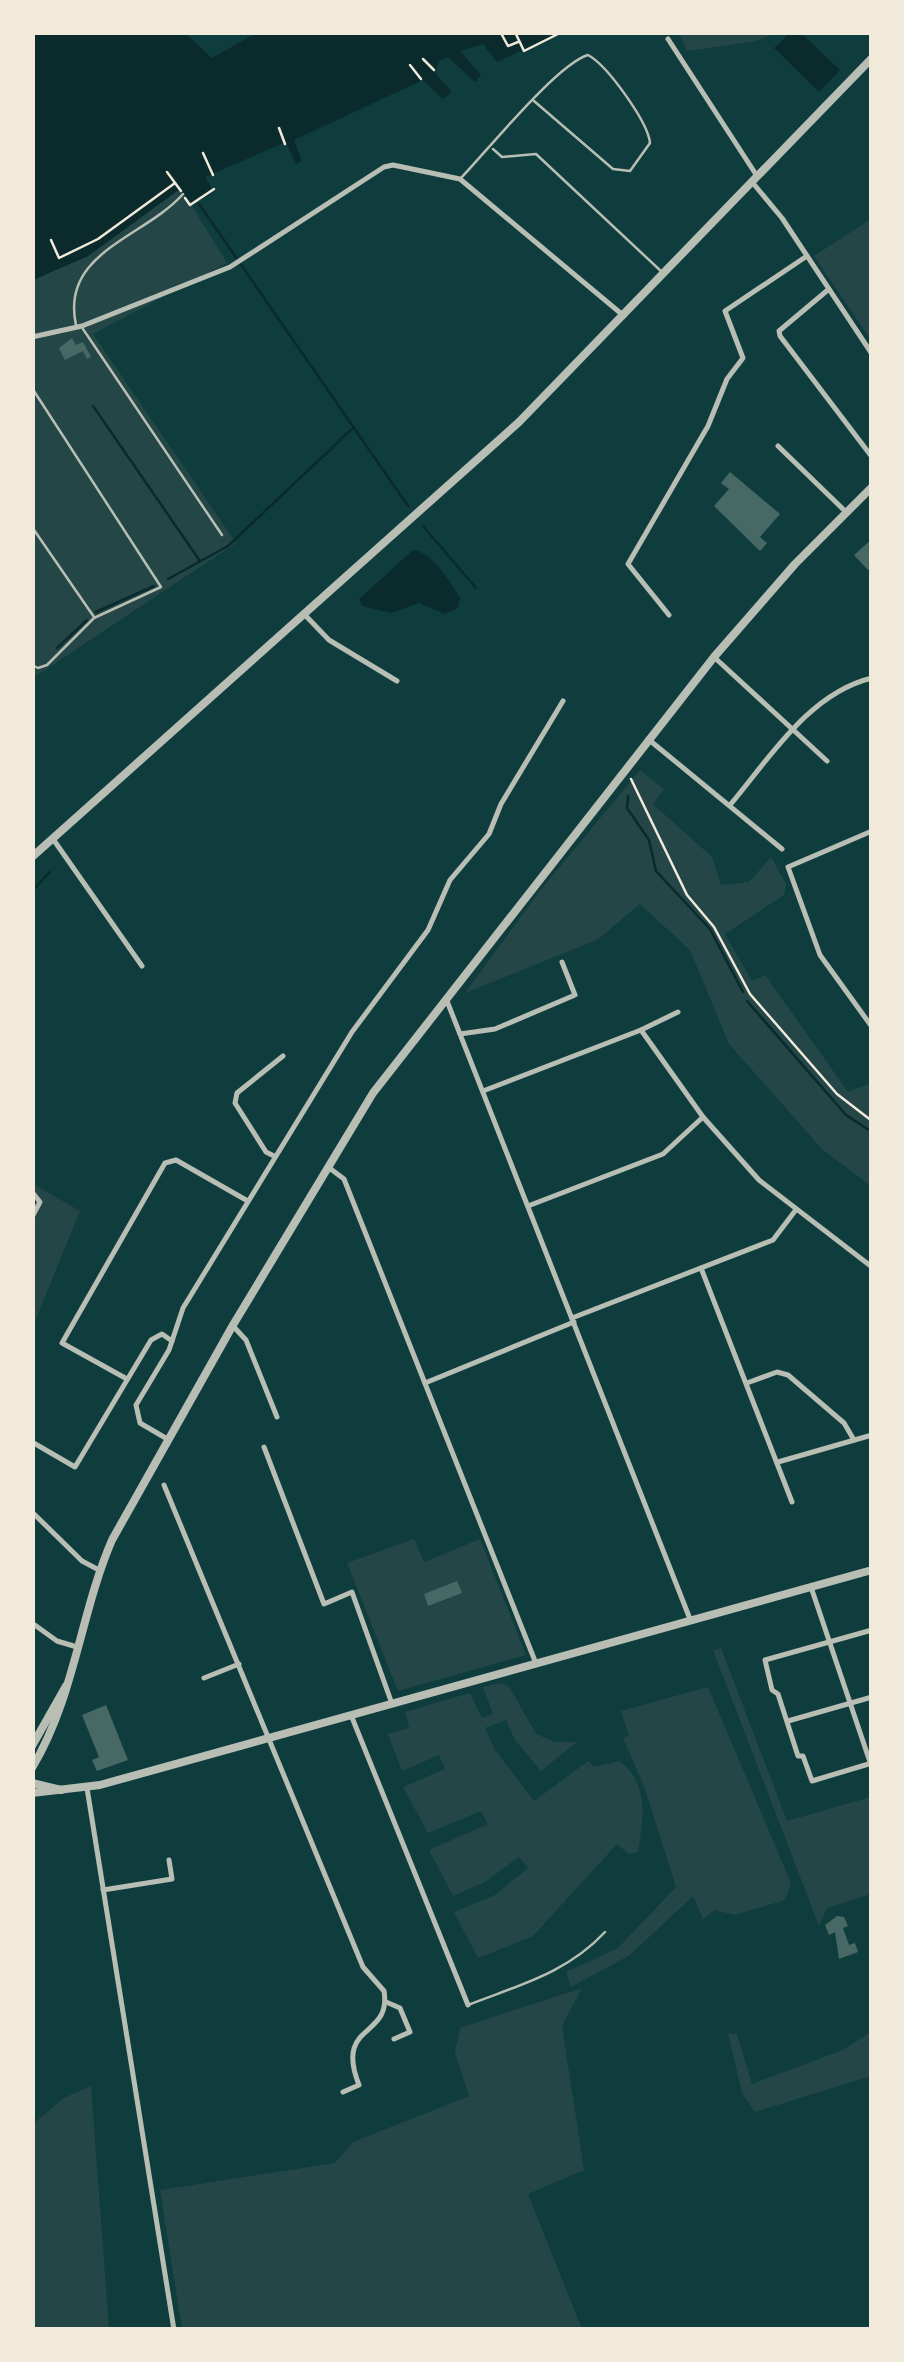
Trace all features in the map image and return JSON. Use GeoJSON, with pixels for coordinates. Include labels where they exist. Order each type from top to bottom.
{"type":"FeatureCollection","features":[{"type":"Feature","properties":{"kind":"street"},"geometry":{"type":"LineString","coordinates":[[668,39],[754,179],[872,354]]}},
{"type":"Feature","properties":{"kind":"street"},"geometry":{"type":"LineString","coordinates":[[32,857],[519,422],[872,58]]}},
{"type":"Feature","properties":{"kind":"street"},"geometry":{"type":"LineString","coordinates":[[32,337],[79,326],[230,267],[384,166],[460,180],[624,316]]}},
{"type":"Feature","properties":{"kind":"street"},"geometry":{"type":"LineString","coordinates":[[669,615],[628,564],[708,426],[726,379],[743,358],[725,311],[807,256]]}},
{"type":"Feature","properties":{"kind":"street"},"geometry":{"type":"LineString","coordinates":[[830,289],[779,330],[780,336],[872,458]]}},
{"type":"Feature","properties":{"kind":"street"},"geometry":{"type":"LineString","coordinates":[[778,446],[845,510]]}},
{"type":"Feature","properties":{"kind":"street"},"geometry":{"type":"LineString","coordinates":[[32,1768],[73,1674],[99,1570],[232,1325],[326,1166],[445,996],[648,739],[714,657],[845,510],[872,487]]}},
{"type":"Feature","properties":{"kind":"street"},"geometry":{"type":"LineString","coordinates":[[304,614],[329,640],[396,681]]}},
{"type":"Feature","properties":{"kind":"street"},"geometry":{"type":"LineString","coordinates":[[714,657],[828,761]]}},
{"type":"Feature","properties":{"kind":"street"},"geometry":{"type":"LineString","coordinates":[[730,805],[793,730],[842,688],[872,678]]}},
{"type":"Feature","properties":{"kind":"street"},"geometry":{"type":"LineString","coordinates":[[169,1440],[140,1423],[135,1415],[136,1405],[172,1341],[183,1308],[352,1032],[428,930],[450,880],[489,834],[501,804],[563,701]]}},
{"type":"Feature","properties":{"kind":"street"},"geometry":{"type":"LineString","coordinates":[[648,739],[782,849]]}},
{"type":"Feature","properties":{"kind":"street"},"geometry":{"type":"LineString","coordinates":[[872,831],[788,867],[820,954],[872,1026]]}},
{"type":"Feature","properties":{"kind":"street"},"geometry":{"type":"LineString","coordinates":[[53,839],[142,966]]}},
{"type":"Feature","properties":{"kind":"street"},"geometry":{"type":"LineString","coordinates":[[460,1034],[495,1029],[576,995],[562,962]]}},
{"type":"Feature","properties":{"kind":"street"},"geometry":{"type":"LineString","coordinates":[[445,996],[691,1622]]}},
{"type":"Feature","properties":{"kind":"street"},"geometry":{"type":"LineString","coordinates":[[482,1091],[678,1012]]}},
{"type":"Feature","properties":{"kind":"street"},"geometry":{"type":"LineString","coordinates":[[641,1030],[704,1117],[758,1180],[872,1267]]}},
{"type":"Feature","properties":{"kind":"street"},"geometry":{"type":"LineString","coordinates":[[274,1156],[266,1152],[235,1103],[238,1093],[282,1056]]}},
{"type":"Feature","properties":{"kind":"street"},"geometry":{"type":"LineString","coordinates":[[528,1206],[663,1154],[704,1117]]}},
{"type":"Feature","properties":{"kind":"street"},"geometry":{"type":"LineString","coordinates":[[128,1380],[62,1344],[164,1162],[176,1160],[246,1200]]}},
{"type":"Feature","properties":{"kind":"street"},"geometry":{"type":"LineString","coordinates":[[326,1166],[344,1179],[535,1661]]}},
{"type":"Feature","properties":{"kind":"street"},"geometry":{"type":"LineString","coordinates":[[32,1192],[40,1202],[32,1218]]}},
{"type":"Feature","properties":{"kind":"street"},"geometry":{"type":"LineString","coordinates":[[426,1383],[773,1240],[795,1211]]}},
{"type":"Feature","properties":{"kind":"street"},"geometry":{"type":"LineString","coordinates":[[701,1268],[792,1502]]}},
{"type":"Feature","properties":{"kind":"street"},"geometry":{"type":"LineString","coordinates":[[232,1325],[246,1340],[278,1417]]}},
{"type":"Feature","properties":{"kind":"street"},"geometry":{"type":"LineString","coordinates":[[32,1442],[75,1467],[156,1335],[172,1341]]}},
{"type":"Feature","properties":{"kind":"street"},"geometry":{"type":"LineString","coordinates":[[746,1384],[776,1372],[788,1375],[844,1423],[854,1440]]}},
{"type":"Feature","properties":{"kind":"street"},"geometry":{"type":"LineString","coordinates":[[778,1462],[872,1435]]}},
{"type":"Feature","properties":{"kind":"street"},"geometry":{"type":"LineString","coordinates":[[264,1447],[324,1604],[352,1592],[391,1701]]}},
{"type":"Feature","properties":{"kind":"street"},"geometry":{"type":"LineString","coordinates":[[164,1485],[362,1967],[379,1984],[386,2002],[382,2015],[352,2047],[349,2059],[359,2085],[343,2092]]}},
{"type":"Feature","properties":{"kind":"street"},"geometry":{"type":"LineString","coordinates":[[32,1512],[82,1561],[99,1570]]}},
{"type":"Feature","properties":{"kind":"street"},"geometry":{"type":"LineString","coordinates":[[32,1793],[88,1788],[872,1570]]}},
{"type":"Feature","properties":{"kind":"street"},"geometry":{"type":"LineString","coordinates":[[811,1587],[826,1642],[846,1704],[870,1765],[812,1781],[778,1694],[772,1690],[765,1660],[826,1642],[872,1630]]}},
{"type":"Feature","properties":{"kind":"street"},"geometry":{"type":"LineString","coordinates":[[32,1622],[58,1641],[81,1648]]}},
{"type":"Feature","properties":{"kind":"street"},"geometry":{"type":"LineString","coordinates":[[204,1678],[238,1664]]}},
{"type":"Feature","properties":{"kind":"street"},"geometry":{"type":"LineString","coordinates":[[32,1746],[73,1674]]}},
{"type":"Feature","properties":{"kind":"street"},"geometry":{"type":"LineString","coordinates":[[787,1722],[872,1698]]}},
{"type":"Feature","properties":{"kind":"street"},"geometry":{"type":"LineString","coordinates":[[350,1713],[468,2004]]}},
{"type":"Feature","properties":{"kind":"street"},"geometry":{"type":"LineString","coordinates":[[32,1783],[66,1791]]}},
{"type":"Feature","properties":{"kind":"street"},"geometry":{"type":"LineString","coordinates":[[88,1788],[174,2330]]}},
{"type":"Feature","properties":{"kind":"street"},"geometry":{"type":"LineString","coordinates":[[103,1890],[172,1879],[169,1860]]}},
{"type":"Feature","properties":{"kind":"street"},"geometry":{"type":"LineString","coordinates":[[386,2002],[400,2008],[410,2032],[394,2039]]}},
{"type":"Feature","properties":{"kind":"lane"},"geometry":{"type":"LineString","coordinates":[[460,180],[534,101],[572,62],[594,57],[649,130],[650,143],[630,170],[613,169],[534,101]]}},
{"type":"Feature","properties":{"kind":"lane"},"geometry":{"type":"LineString","coordinates":[[491,147],[502,157],[536,154],[664,274]]}},
{"type":"Feature","properties":{"kind":"lane"},"geometry":{"type":"LineString","coordinates":[[183,194],[92,262],[80,275],[72,306],[79,326],[222,535]]}},
{"type":"Feature","properties":{"kind":"lane"},"geometry":{"type":"LineString","coordinates":[[32,388],[161,580],[156,592],[94,618],[47,665],[32,665]]}},
{"type":"Feature","properties":{"kind":"lane"},"geometry":{"type":"LineString","coordinates":[[32,527],[94,618]]}},
{"type":"Feature","properties":{"kind":"lane"},"geometry":{"type":"LineString","coordinates":[[468,2004],[562,1969],[583,1956],[605,1932]]}},
{"type":"Feature","properties":{"kind":"path"},"geometry":{"type":"LineString","coordinates":[[515,32],[524,50],[562,32]]}},
{"type":"Feature","properties":{"kind":"path"},"geometry":{"type":"LineString","coordinates":[[502,35],[508,46],[519,42]]}},
{"type":"Feature","properties":{"kind":"path"},"geometry":{"type":"LineString","coordinates":[[424,59],[434,70]]}},
{"type":"Feature","properties":{"kind":"path"},"geometry":{"type":"LineString","coordinates":[[410,66],[421,79]]}},
{"type":"Feature","properties":{"kind":"path"},"geometry":{"type":"LineString","coordinates":[[279,128],[286,144]]}},
{"type":"Feature","properties":{"kind":"path"},"geometry":{"type":"LineString","coordinates":[[203,153],[212,175]]}},
{"type":"Feature","properties":{"kind":"path"},"geometry":{"type":"LineString","coordinates":[[51,240],[59,258],[98,239],[175,184]]}},
{"type":"Feature","properties":{"kind":"path"},"geometry":{"type":"LineString","coordinates":[[624,772],[658,826],[687,895],[714,928],[750,994],[837,1094],[872,1122]]}},
{"type":"Feature","properties":{"kind":"shaded area"},"geometry":{"type":"Polygon","coordinates":[[[33,33],[185,33],[212,58],[257,33],[558,33],[497,62],[483,44],[460,51],[481,75],[475,82],[448,57],[439,61],[435,73],[452,92],[443,99],[423,80],[294,140],[302,161],[296,164],[286,142],[205,177],[212,189],[191,203],[180,189],[88,256],[33,280],[33,33]]]}},
{"type":"Feature","properties":{"kind":"shaded area"},"geometry":{"type":"Polygon","coordinates":[[[679,33],[775,33],[756,41],[687,51],[679,33]]]}},
{"type":"Feature","properties":{"kind":"shaded area"},"geometry":{"type":"Polygon","coordinates":[[[790,33],[801,33],[840,70],[819,92],[774,48],[790,33]]]}},
{"type":"Feature","properties":{"kind":"shaded area"},"geometry":{"type":"Polygon","coordinates":[[[181,188],[227,263],[93,334],[236,543],[33,678],[33,280],[88,256],[181,188]]]}},
{"type":"Feature","properties":{"kind":"shaded area"},"geometry":{"type":"Polygon","coordinates":[[[871,219],[871,340],[814,256],[871,219]]]}},
{"type":"Feature","properties":{"kind":"shaded area"},"geometry":{"type":"Polygon","coordinates":[[[413,550],[427,556],[440,569],[460,598],[458,608],[445,614],[419,603],[391,613],[362,606],[359,599],[413,550]]]}},
{"type":"Feature","properties":{"kind":"shaded area"},"geometry":{"type":"Polygon","coordinates":[[[640,770],[664,789],[653,804],[712,857],[721,885],[749,882],[771,857],[786,884],[784,895],[725,934],[752,981],[765,975],[848,1092],[871,1083],[871,1186],[822,1149],[729,1044],[690,950],[640,904],[597,940],[465,993],[539,892],[640,770]]]}},
{"type":"Feature","properties":{"kind":"shaded area"},"geometry":{"type":"Polygon","coordinates":[[[33,1184],[80,1211],[33,1326],[33,1184]]]}},
{"type":"Feature","properties":{"kind":"shaded area"},"geometry":{"type":"Polygon","coordinates":[[[414,1539],[424,1562],[480,1539],[526,1655],[398,1691],[347,1563],[414,1539]]]}},
{"type":"Feature","properties":{"kind":"shaded area"},"geometry":{"type":"Polygon","coordinates":[[[721,1648],[787,1821],[871,1797],[871,1894],[827,1908],[819,1926],[713,1650],[721,1648]]]}},
{"type":"Feature","properties":{"kind":"shaded area"},"geometry":{"type":"Polygon","coordinates":[[[499,1683],[509,1686],[536,1734],[555,1742],[577,1742],[541,1771],[515,1740],[506,1720],[485,1728],[495,1750],[534,1801],[588,1761],[594,1767],[620,1761],[630,1770],[640,1792],[642,1827],[638,1852],[629,1854],[617,1844],[533,1936],[478,1958],[454,1912],[495,1895],[528,1868],[519,1857],[485,1882],[453,1896],[429,1850],[488,1824],[481,1811],[428,1833],[403,1787],[445,1769],[439,1755],[402,1771],[388,1734],[409,1728],[405,1712],[470,1693],[482,1718],[493,1714],[483,1687],[499,1683]]]}},
{"type":"Feature","properties":{"kind":"shaded area"},"geometry":{"type":"Polygon","coordinates":[[[708,1687],[791,1883],[785,1900],[735,1915],[715,1910],[703,1919],[693,1896],[630,1955],[571,1987],[566,1972],[618,1948],[676,1887],[644,1786],[623,1738],[629,1736],[621,1711],[708,1687]]]}},
{"type":"Feature","properties":{"kind":"shaded area"},"geometry":{"type":"Polygon","coordinates":[[[582,1988],[562,2026],[584,2170],[528,2194],[582,2329],[182,2329],[160,2190],[335,2163],[353,2142],[469,2096],[455,2053],[460,2028],[582,1988]]]}},
{"type":"Feature","properties":{"kind":"shaded area"},"geometry":{"type":"Polygon","coordinates":[[[871,2032],[871,2076],[755,2112],[742,2093],[728,2033],[737,2034],[752,2084],[843,2050],[871,2032]]]}},
{"type":"Feature","properties":{"kind":"shaded area"},"geometry":{"type":"Polygon","coordinates":[[[91,2086],[109,2329],[33,2329],[33,2124],[64,2098],[91,2086]]]}},
{"type":"Feature","properties":{"kind":"building"},"geometry":{"type":"Polygon","coordinates":[[[72,338],[76,345],[83,342],[91,357],[87,359],[83,351],[65,360],[59,348],[72,338]]]}},
{"type":"Feature","properties":{"kind":"building"},"geometry":{"type":"Polygon","coordinates":[[[730,472],[780,514],[760,537],[767,543],[760,551],[714,506],[729,489],[721,483],[730,472]]]}},
{"type":"Feature","properties":{"kind":"building"},"geometry":{"type":"Polygon","coordinates":[[[872,539],[872,566],[868,570],[854,555],[872,539]]]}},
{"type":"Feature","properties":{"kind":"building"},"geometry":{"type":"Polygon","coordinates":[[[457,1581],[462,1593],[428,1606],[424,1594],[457,1581]]]}},
{"type":"Feature","properties":{"kind":"building"},"geometry":{"type":"Polygon","coordinates":[[[106,1705],[128,1760],[97,1771],[92,1760],[99,1757],[82,1715],[106,1705]]]}},
{"type":"Feature","properties":{"kind":"building"},"geometry":{"type":"Polygon","coordinates":[[[837,1916],[844,1917],[849,1945],[855,1943],[858,1952],[839,1959],[835,1932],[829,1935],[825,1925],[837,1916]]]}},
{"type":"Feature","properties":{"kind":"waterway"},"geometry":{"type":"LineString","coordinates":[[199,204],[408,506]]}},
{"type":"Feature","properties":{"kind":"waterway"},"geometry":{"type":"LineString","coordinates":[[93,406],[200,561]]}},
{"type":"Feature","properties":{"kind":"waterway"},"geometry":{"type":"LineString","coordinates":[[168,579],[228,546],[354,427]]}},
{"type":"Feature","properties":{"kind":"waterway"},"geometry":{"type":"LineString","coordinates":[[423,526],[476,588]]}},
{"type":"Feature","properties":{"kind":"waterway"},"geometry":{"type":"LineString","coordinates":[[96,612],[154,586]]}},
{"type":"Feature","properties":{"kind":"waterway"},"geometry":{"type":"LineString","coordinates":[[57,648],[87,620]]}},
{"type":"Feature","properties":{"kind":"waterway"},"geometry":{"type":"LineString","coordinates":[[628,796],[627,808],[649,840],[656,871],[710,929],[743,992]]}},
{"type":"Feature","properties":{"kind":"waterway"},"geometry":{"type":"LineString","coordinates":[[32,891],[50,872]]}},
{"type":"Feature","properties":{"kind":"waterway"},"geometry":{"type":"LineString","coordinates":[[747,1001],[846,1115],[872,1132]]}}]}
